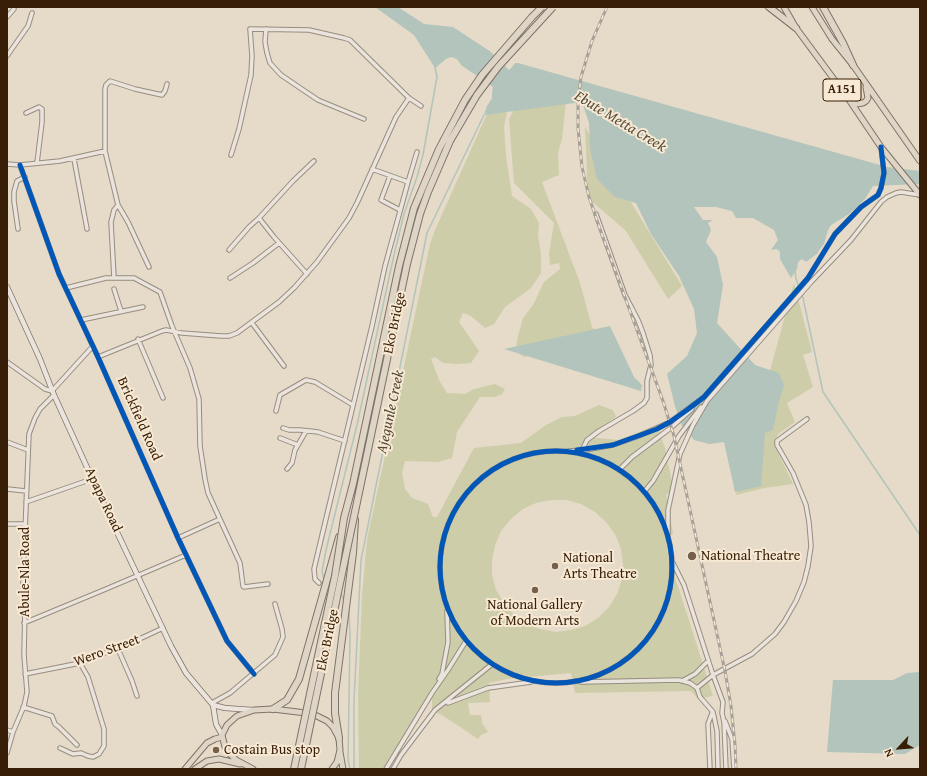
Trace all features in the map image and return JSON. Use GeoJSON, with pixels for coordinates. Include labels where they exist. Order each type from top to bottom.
{"type":"FeatureCollection","features":[{"type":"Feature","properties":{"kind":"highway","name":"Eko Bridge"},"geometry":{"type":"LineString","coordinates":[[294,769],[335,576],[344,518],[356,470],[399,266],[414,208],[439,149],[465,100],[482,75],[541,7]]}},
{"type":"Feature","properties":{"kind":"highway","name":"Eko Bridge"},"geometry":{"type":"LineString","coordinates":[[301,769],[407,264],[420,214],[450,141],[477,95],[508,56],[553,7]]}},
{"type":"Feature","properties":{"kind":"highway"},"geometry":{"type":"LineString","coordinates":[[769,7],[796,28]]}},
{"type":"Feature","properties":{"kind":"highway"},"geometry":{"type":"LineString","coordinates":[[823,7],[844,43],[853,65]]}},
{"type":"Feature","properties":{"kind":"highway"},"geometry":{"type":"LineString","coordinates":[[339,738],[335,693],[353,553],[356,506]]}},
{"type":"Feature","properties":{"kind":"highway"},"geometry":{"type":"LineString","coordinates":[[273,708],[287,700],[299,679],[344,518]]}},
{"type":"Feature","properties":{"kind":"main road","name":"A151"},"geometry":{"type":"LineString","coordinates":[[784,7],[796,28],[886,153],[920,195]]}},
{"type":"Feature","properties":{"kind":"main road","name":"A151"},"geometry":{"type":"LineString","coordinates":[[812,7],[832,39],[853,65],[920,161]]}},
{"type":"Feature","properties":{"kind":"main road"},"geometry":{"type":"LineString","coordinates":[[850,101],[856,104],[866,101],[868,94],[866,85]]}},
{"type":"Feature","properties":{"kind":"main road"},"geometry":{"type":"LineString","coordinates":[[253,769],[236,760],[230,754],[225,747],[222,736],[227,725],[237,716],[254,710],[273,708],[306,713],[327,721],[333,727],[339,738],[343,769]]}},
{"type":"Feature","properties":{"kind":"main road"},"geometry":{"type":"LineString","coordinates":[[185,769],[208,743],[215,738],[222,736]]}},
{"type":"Feature","properties":{"kind":"main road"},"geometry":{"type":"LineString","coordinates":[[332,769],[337,762],[340,750]]}},
{"type":"Feature","properties":{"kind":"main road"},"geometry":{"type":"LineString","coordinates":[[195,769],[207,761],[219,760],[244,765]]}},
{"type":"Feature","properties":{"kind":"street"},"geometry":{"type":"LineString","coordinates":[[7,17],[14,9]]}},
{"type":"Feature","properties":{"kind":"street"},"geometry":{"type":"LineString","coordinates":[[7,56],[28,26],[32,12]]}},
{"type":"Feature","properties":{"kind":"street"},"geometry":{"type":"LineString","coordinates":[[230,154],[239,129],[251,76],[252,56],[250,29],[308,30],[350,40],[409,98],[421,106]]}},
{"type":"Feature","properties":{"kind":"street"},"geometry":{"type":"LineString","coordinates":[[266,29],[265,42],[270,63],[281,75],[318,100],[364,119]]}},
{"type":"Feature","properties":{"kind":"street"},"geometry":{"type":"LineString","coordinates":[[149,267],[128,222],[118,205],[105,152],[105,89],[109,82],[162,95],[167,84]]}},
{"type":"Feature","properties":{"kind":"street"},"geometry":{"type":"LineString","coordinates":[[98,357],[158,331],[166,330],[174,332],[228,336],[237,333],[252,323],[289,292],[307,274],[349,218],[396,117],[409,98]]}},
{"type":"Feature","properties":{"kind":"street"},"geometry":{"type":"LineString","coordinates":[[26,113],[39,107],[42,109],[37,163]]}},
{"type":"Feature","properties":{"kind":"street"},"geometry":{"type":"LineString","coordinates":[[619,470],[637,453],[672,427],[704,397],[808,278],[835,234],[861,207],[878,195],[884,173],[881,146]]}},
{"type":"Feature","properties":{"kind":"street"},"geometry":{"type":"LineString","coordinates":[[7,164],[20,165],[74,159],[105,152]]}},
{"type":"Feature","properties":{"kind":"street"},"geometry":{"type":"LineString","coordinates":[[319,583],[315,579],[314,569],[385,266],[417,152]]}},
{"type":"Feature","properties":{"kind":"street"},"geometry":{"type":"LineString","coordinates":[[74,159],[87,229]]}},
{"type":"Feature","properties":{"kind":"street"},"geometry":{"type":"LineString","coordinates":[[229,250],[249,227],[314,161]]}},
{"type":"Feature","properties":{"kind":"street","name":"Brickfield Road"},"geometry":{"type":"LineString","coordinates":[[20,165],[59,274],[98,357],[178,538],[227,641],[254,674]]}},
{"type":"Feature","properties":{"kind":"street"},"geometry":{"type":"LineString","coordinates":[[372,169],[408,182]]}},
{"type":"Feature","properties":{"kind":"street"},"geometry":{"type":"LineString","coordinates":[[390,176],[381,200],[400,210]]}},
{"type":"Feature","properties":{"kind":"street"},"geometry":{"type":"LineString","coordinates":[[18,229],[14,192],[17,181],[25,177]]}},
{"type":"Feature","properties":{"kind":"street"},"geometry":{"type":"LineString","coordinates":[[644,492],[653,480],[679,436],[707,401],[812,281],[852,240],[877,206],[887,197],[901,192],[920,195]]}},
{"type":"Feature","properties":{"kind":"street"},"geometry":{"type":"LineString","coordinates":[[114,278],[111,222],[114,210],[118,205]]}},
{"type":"Feature","properties":{"kind":"street"},"geometry":{"type":"LineString","coordinates":[[582,450],[587,440],[644,403],[647,398],[647,381],[651,365],[650,354],[638,320],[625,295],[596,214]]}},
{"type":"Feature","properties":{"kind":"street"},"geometry":{"type":"LineString","coordinates":[[259,218],[307,274]]}},
{"type":"Feature","properties":{"kind":"street"},"geometry":{"type":"LineString","coordinates":[[230,278],[254,263],[279,243]]}},
{"type":"Feature","properties":{"kind":"street"},"geometry":{"type":"LineString","coordinates":[[66,288],[92,281],[114,278],[134,278],[159,291],[192,375],[199,399],[200,446],[208,493],[242,566],[243,586],[268,584]]}},
{"type":"Feature","properties":{"kind":"street","name":"Apapa Road"},"geometry":{"type":"LineString","coordinates":[[7,287],[31,337],[53,393],[92,479],[177,658],[187,675],[213,704]]}},
{"type":"Feature","properties":{"kind":"street"},"geometry":{"type":"LineString","coordinates":[[114,289],[121,311]]}},
{"type":"Feature","properties":{"kind":"street"},"geometry":{"type":"LineString","coordinates":[[81,320],[143,307]]}},
{"type":"Feature","properties":{"kind":"street"},"geometry":{"type":"LineString","coordinates":[[252,323],[284,366]]}},
{"type":"Feature","properties":{"kind":"street"},"geometry":{"type":"LineString","coordinates":[[138,339],[163,398]]}},
{"type":"Feature","properties":{"kind":"street","name":"Abule-Nla Road"},"geometry":{"type":"LineString","coordinates":[[7,754],[13,732],[24,706],[27,692],[25,674],[23,574],[29,434],[40,409],[93,346]]}},
{"type":"Feature","properties":{"kind":"street"},"geometry":{"type":"LineString","coordinates":[[7,362],[53,393]]}},
{"type":"Feature","properties":{"kind":"street"},"geometry":{"type":"LineString","coordinates":[[276,411],[280,396],[306,380],[314,382],[353,405]]}},
{"type":"Feature","properties":{"kind":"street"},"geometry":{"type":"LineString","coordinates":[[386,769],[442,674],[447,652],[448,635],[447,608],[441,580],[440,564],[442,542],[449,521],[464,496],[485,475],[495,468],[512,460],[539,452],[582,450],[612,445],[639,436],[670,422],[704,397]]}},
{"type":"Feature","properties":{"kind":"street"},"geometry":{"type":"LineString","coordinates":[[668,537],[668,510],[680,454],[707,401]]}},
{"type":"Feature","properties":{"kind":"street"},"geometry":{"type":"LineString","coordinates":[[697,688],[713,675],[752,654],[775,634],[796,601],[804,582],[811,546],[806,505],[789,464],[777,446],[777,441],[807,419]]}},
{"type":"Feature","properties":{"kind":"street"},"geometry":{"type":"LineString","coordinates":[[283,428],[289,430],[318,432],[345,440]]}},
{"type":"Feature","properties":{"kind":"street"},"geometry":{"type":"LineString","coordinates":[[287,469],[292,463],[298,445],[306,431]]}},
{"type":"Feature","properties":{"kind":"street"},"geometry":{"type":"LineString","coordinates":[[280,438],[298,445]]}},
{"type":"Feature","properties":{"kind":"street"},"geometry":{"type":"LineString","coordinates":[[7,442],[28,450]]}},
{"type":"Feature","properties":{"kind":"street"},"geometry":{"type":"LineString","coordinates":[[562,451],[592,457],[619,470],[644,492],[662,521],[668,537],[673,562],[684,585],[708,661],[723,702],[722,713],[724,722],[726,769]]}},
{"type":"Feature","properties":{"kind":"street"},"geometry":{"type":"LineString","coordinates":[[26,502],[92,479]]}},
{"type":"Feature","properties":{"kind":"street"},"geometry":{"type":"LineString","coordinates":[[7,488],[26,491]]}},
{"type":"Feature","properties":{"kind":"street"},"geometry":{"type":"LineString","coordinates":[[178,538],[220,519]]}},
{"type":"Feature","properties":{"kind":"street"},"geometry":{"type":"LineString","coordinates":[[7,524],[24,524]]}},
{"type":"Feature","properties":{"kind":"street"},"geometry":{"type":"LineString","coordinates":[[24,622],[138,576],[186,554]]}},
{"type":"Feature","properties":{"kind":"street"},"geometry":{"type":"LineString","coordinates":[[578,682],[613,668],[645,643],[656,628],[661,617],[670,588],[673,562]]}},
{"type":"Feature","properties":{"kind":"street"},"geometry":{"type":"LineString","coordinates":[[213,704],[254,674],[275,654],[283,637],[275,604]]}},
{"type":"Feature","properties":{"kind":"street"},"geometry":{"type":"LineString","coordinates":[[447,608],[466,641],[492,665],[513,676],[534,682],[551,684],[578,682],[682,681],[690,683],[697,688],[700,697],[713,712],[717,731],[718,769]]}},
{"type":"Feature","properties":{"kind":"street","name":"Wero Street"},"geometry":{"type":"LineString","coordinates":[[25,674],[80,663],[118,649],[164,628]]}},
{"type":"Feature","properties":{"kind":"street"},"geometry":{"type":"LineString","coordinates":[[432,693],[466,641]]}},
{"type":"Feature","properties":{"kind":"street"},"geometry":{"type":"LineString","coordinates":[[118,649],[137,696]]}},
{"type":"Feature","properties":{"kind":"street"},"geometry":{"type":"LineString","coordinates":[[682,681],[695,674],[708,661]]}},
{"type":"Feature","properties":{"kind":"street"},"geometry":{"type":"LineString","coordinates":[[60,748],[73,754],[94,757],[99,754],[104,746],[104,729],[88,678],[80,663]]}},
{"type":"Feature","properties":{"kind":"street"},"geometry":{"type":"LineString","coordinates":[[393,769],[401,755],[435,710],[492,665]]}},
{"type":"Feature","properties":{"kind":"street"},"geometry":{"type":"LineString","coordinates":[[441,706],[488,688],[534,682]]}},
{"type":"Feature","properties":{"kind":"street"},"geometry":{"type":"LineString","coordinates":[[213,704],[225,708],[254,710]]}},
{"type":"Feature","properties":{"kind":"street"},"geometry":{"type":"LineString","coordinates":[[213,704],[216,724],[222,736]]}},
{"type":"Feature","properties":{"kind":"street"},"geometry":{"type":"LineString","coordinates":[[24,706],[52,716],[55,724],[59,726],[77,745]]}},
{"type":"Feature","properties":{"kind":"street"},"geometry":{"type":"LineString","coordinates":[[710,769],[708,724],[713,712]]}},
{"type":"Feature","properties":{"kind":"street"},"geometry":{"type":"LineString","coordinates":[[722,713],[732,740],[734,769]]}},
{"type":"Feature","properties":{"kind":"street"},"geometry":{"type":"LineString","coordinates":[[7,730],[13,732]]}},
{"type":"Feature","properties":{"kind":"green space"},"geometry":{"type":"Polygon","coordinates":[[[566,101],[562,139],[558,153],[559,175],[542,182],[580,283],[592,327],[600,334],[525,357],[516,352],[517,340],[523,318],[533,305],[544,282],[560,269],[559,263],[550,265],[549,253],[554,223],[514,183],[509,119],[514,110],[566,101]]]}},
{"type":"Feature","properties":{"kind":"green space"},"geometry":{"type":"Polygon","coordinates":[[[508,107],[504,127],[506,156],[512,196],[531,209],[539,223],[538,235],[541,254],[541,273],[531,288],[505,307],[494,324],[485,328],[471,316],[463,313],[459,322],[479,351],[471,363],[443,363],[435,357],[431,359],[440,382],[447,393],[465,394],[474,389],[495,384],[505,389],[502,394],[495,397],[480,397],[457,432],[452,458],[438,462],[405,461],[402,473],[405,489],[412,498],[428,504],[433,517],[437,517],[474,448],[521,443],[546,425],[562,417],[575,416],[599,405],[613,410],[616,417],[586,437],[618,440],[657,425],[665,448],[674,492],[666,494],[673,534],[666,538],[669,564],[678,586],[713,696],[698,699],[691,691],[575,693],[571,673],[507,679],[489,683],[490,702],[468,703],[470,715],[481,715],[482,723],[488,732],[481,735],[478,739],[442,715],[432,711],[432,692],[385,769],[359,769],[358,695],[362,596],[367,540],[430,244],[487,114],[508,107]],[[551,500],[536,503],[523,509],[511,519],[501,531],[495,545],[492,560],[492,575],[496,590],[514,615],[526,624],[540,629],[556,632],[585,626],[598,618],[609,607],[617,594],[622,579],[623,564],[621,549],[615,534],[606,522],[595,512],[581,504],[567,500],[551,500]]]}},
{"type":"Feature","properties":{"kind":"green space"},"geometry":{"type":"Polygon","coordinates":[[[585,127],[682,286],[668,299],[626,231],[588,198],[585,127]]]}},
{"type":"Feature","properties":{"kind":"green space"},"geometry":{"type":"Polygon","coordinates":[[[794,283],[812,352],[803,355],[813,387],[787,403],[795,422],[778,434],[774,444],[793,484],[764,488],[736,495],[794,283]]]}},
{"type":"Feature","properties":{"kind":"water","name":"Ebute Metta Creek"},"geometry":{"type":"Polygon","coordinates":[[[375,7],[398,7],[424,24],[453,27],[491,52],[509,70],[515,63],[518,63],[887,167],[920,171],[920,184],[873,186],[865,199],[849,214],[831,225],[824,244],[818,253],[806,262],[802,259],[798,262],[797,269],[791,278],[780,259],[780,252],[777,249],[771,250],[778,240],[774,230],[753,218],[736,218],[732,211],[716,207],[694,207],[703,220],[713,220],[708,223],[711,230],[706,242],[717,257],[723,285],[717,323],[755,365],[779,373],[784,385],[773,430],[765,433],[761,486],[735,492],[724,442],[709,444],[694,440],[681,424],[667,374],[687,356],[697,333],[694,309],[679,276],[651,234],[636,203],[615,197],[597,179],[590,148],[589,123],[582,102],[484,115],[492,98],[493,87],[461,65],[457,59],[451,57],[435,68],[414,35],[375,7]]]}},
{"type":"Feature","properties":{"kind":"water"},"geometry":{"type":"Polygon","coordinates":[[[610,326],[634,377],[642,385],[641,391],[504,349],[610,326]]]}},
{"type":"Feature","properties":{"kind":"water"},"geometry":{"type":"Polygon","coordinates":[[[920,672],[920,745],[905,754],[827,752],[833,680],[893,680],[907,673],[920,672]]]}},
{"type":"Feature","properties":{"kind":"waterway"},"geometry":{"type":"LineString","coordinates":[[324,579],[322,571],[326,550],[357,425],[394,255],[404,214],[423,155],[437,77],[435,67]]}},
{"type":"Feature","properties":{"kind":"waterway","name":"Ajegunle Creek"},"geometry":{"type":"LineString","coordinates":[[354,769],[354,701],[361,560],[427,233],[484,115]]}},
{"type":"Feature","properties":{"kind":"waterway"},"geometry":{"type":"LineString","coordinates":[[795,270],[796,279],[803,298],[823,392],[920,535]]}},
{"type":"Feature","properties":{"kind":"waterway"},"geometry":{"type":"LineString","coordinates":[[340,592],[344,600]]}},
{"type":"Feature","properties":{"kind":"waterway"},"geometry":{"type":"LineString","coordinates":[[348,609],[350,635],[348,760],[350,769]]}},
{"type":"Feature","properties":{"kind":"railway"},"geometry":{"type":"LineString","coordinates":[[607,7],[592,41],[581,77],[578,101],[578,128],[582,167],[589,197],[663,401],[674,436],[725,671],[731,706],[736,769]]}},
{"type":"Feature","properties":{"kind":"cycle path"},"geometry":{"type":"LineString","coordinates":[[577,450],[613,445],[657,429],[670,422],[704,397],[808,278],[835,234],[861,207],[878,195],[884,173],[881,147]]}},
{"type":"Feature","properties":{"kind":"cycle path"},"geometry":{"type":"LineString","coordinates":[[20,165],[59,274],[98,357],[178,538],[227,641],[254,674]]}},
{"type":"Feature","properties":{"kind":"cycle path"},"geometry":{"type":"LineString","coordinates":[[556,451],[579,453],[611,465],[630,477],[646,493],[658,512],[667,533],[670,544],[672,567],[670,590],[658,622],[646,641],[630,657],[611,669],[590,678],[579,681],[556,683],[533,681],[501,669],[482,657],[466,641],[454,622],[445,601],[442,590],[440,567],[442,544],[454,512],[466,493],[482,477],[501,465],[522,456],[533,453],[556,451]]}},
{"type":"Feature","properties":{"kind":"place","name":"National Theatre"},"geometry":{"type":"Point","coordinates":[692,556]}},
{"type":"Feature","properties":{"kind":"place","name":"National Arts Theatre"},"geometry":{"type":"Point","coordinates":[555,566]}},
{"type":"Feature","properties":{"kind":"place","name":"National Gallery of Modern Arts"},"geometry":{"type":"Point","coordinates":[535,590]}},
{"type":"Feature","properties":{"kind":"place","name":"Costain Bus stop"},"geometry":{"type":"Point","coordinates":[216,750]}}]}
